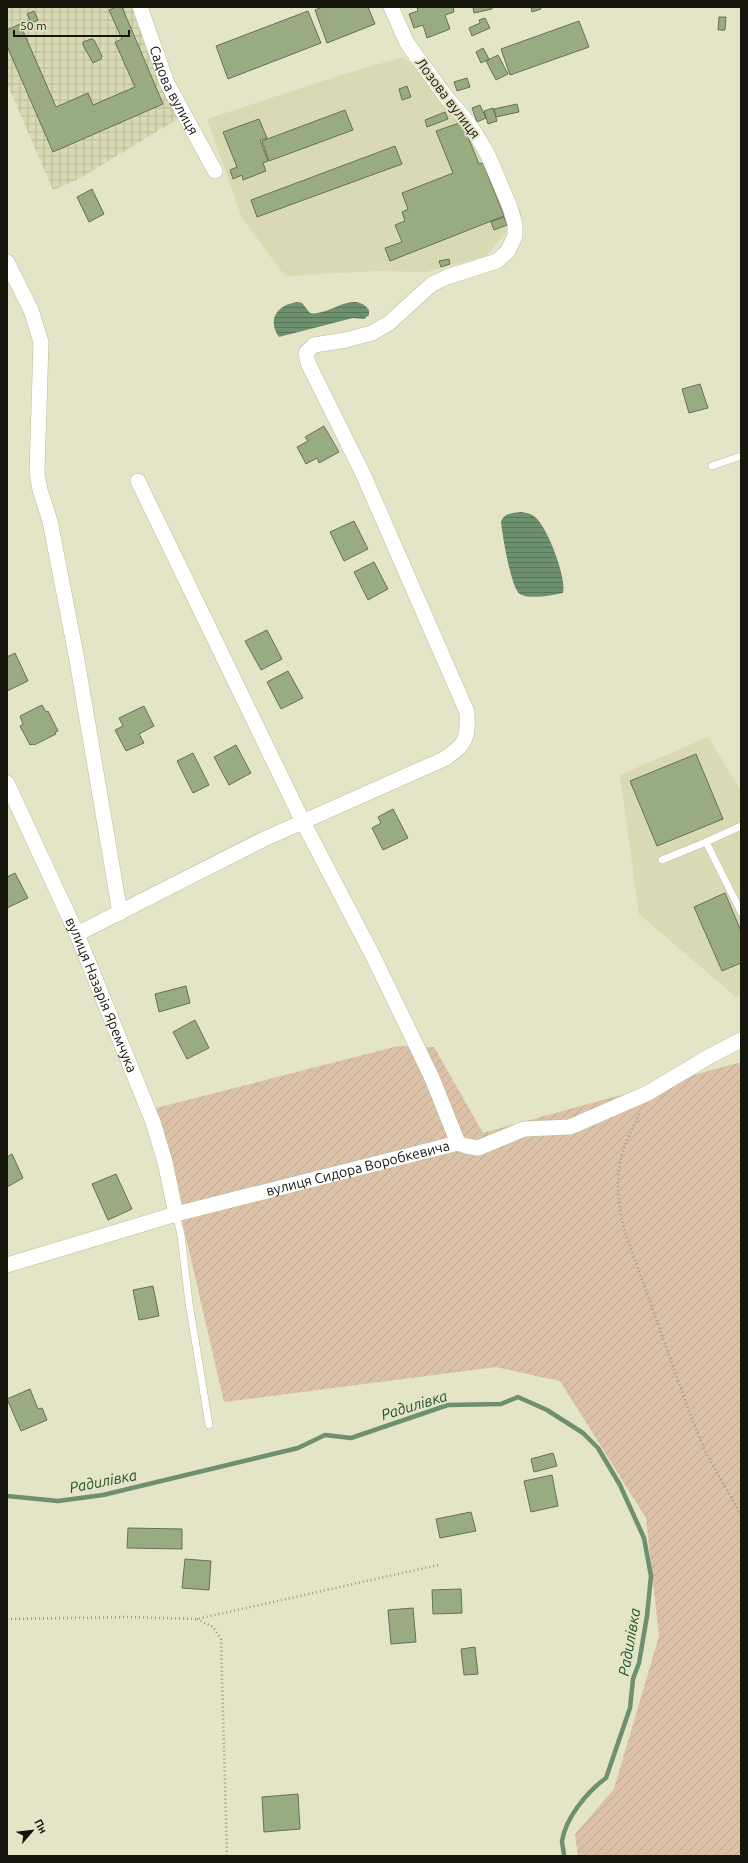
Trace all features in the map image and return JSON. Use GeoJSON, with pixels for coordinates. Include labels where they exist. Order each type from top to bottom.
{"type":"FeatureCollection","features":[{"type":"Feature","properties":{"kind":"street","name":"Садова вулиця"},"geometry":{"type":"LineString","coordinates":[[140,7],[166,82],[215,171]]}},
{"type":"Feature","properties":{"kind":"street","name":"Лозова вулиця"},"geometry":{"type":"LineString","coordinates":[[303,822],[444,759],[459,749],[468,733],[467,712],[363,474],[308,363],[306,353],[314,345],[346,340],[372,333],[389,323],[432,284],[497,261],[508,251],[515,236],[515,224],[510,208],[482,144],[467,121],[446,97],[407,43],[391,7]]}},
{"type":"Feature","properties":{"kind":"street"},"geometry":{"type":"LineString","coordinates":[[7,262],[31,310],[41,342],[37,473],[40,490],[50,521],[77,660],[120,913]]}},
{"type":"Feature","properties":{"kind":"street"},"geometry":{"type":"LineString","coordinates":[[138,481],[303,822],[383,976],[432,1078],[458,1143]]}},
{"type":"Feature","properties":{"kind":"street","name":"вулиця Назарія Яремчука"},"geometry":{"type":"LineString","coordinates":[[7,783],[77,934],[152,1122],[165,1162],[176,1214]]}},
{"type":"Feature","properties":{"kind":"street"},"geometry":{"type":"LineString","coordinates":[[77,934],[262,840],[303,822]]}},
{"type":"Feature","properties":{"kind":"street","name":"вулиця Сидора Воробкевича"},"geometry":{"type":"LineString","coordinates":[[7,1265],[176,1214],[458,1143],[478,1148],[524,1129],[570,1127],[648,1093],[710,1056],[741,1040]]}},
{"type":"Feature","properties":{"kind":"lane"},"geometry":{"type":"LineString","coordinates":[[712,466],[741,456]]}},
{"type":"Feature","properties":{"kind":"lane"},"geometry":{"type":"LineString","coordinates":[[662,860],[741,826]]}},
{"type":"Feature","properties":{"kind":"lane"},"geometry":{"type":"LineString","coordinates":[[706,842],[741,912]]}},
{"type":"Feature","properties":{"kind":"lane"},"geometry":{"type":"LineString","coordinates":[[176,1214],[181,1235],[189,1303],[209,1425]]}},
{"type":"Feature","properties":{"kind":"path"},"geometry":{"type":"LineString","coordinates":[[648,1093],[623,1151],[619,1176],[618,1203],[624,1229],[689,1411],[705,1451],[741,1515]]}},
{"type":"Feature","properties":{"kind":"path"},"geometry":{"type":"LineString","coordinates":[[7,1619],[129,1617],[197,1619],[438,1565]]}},
{"type":"Feature","properties":{"kind":"path"},"geometry":{"type":"LineString","coordinates":[[197,1619],[213,1627],[221,1639],[227,1856]]}},
{"type":"Feature","properties":{"kind":"shaded area"},"geometry":{"type":"Polygon","coordinates":[[[7,7],[135,7],[179,118],[77,180],[53,190],[7,83],[7,7]]]}},
{"type":"Feature","properties":{"kind":"shaded area"},"geometry":{"type":"Polygon","coordinates":[[[403,57],[462,105],[522,214],[486,256],[427,272],[376,271],[285,276],[242,218],[207,119],[338,76],[403,57]]]}},
{"type":"Feature","properties":{"kind":"shaded area"},"geometry":{"type":"Polygon","coordinates":[[[297,302],[302,303],[310,313],[317,313],[348,303],[356,302],[363,304],[369,310],[369,315],[364,319],[353,318],[279,337],[274,324],[276,314],[284,306],[297,302]]]}},
{"type":"Feature","properties":{"kind":"shaded area"},"geometry":{"type":"Polygon","coordinates":[[[521,512],[528,513],[533,516],[540,522],[545,531],[559,565],[562,576],[563,593],[529,597],[520,594],[517,590],[510,572],[501,521],[507,515],[521,512]]]}},
{"type":"Feature","properties":{"kind":"shaded area"},"geometry":{"type":"Polygon","coordinates":[[[708,737],[741,791],[741,994],[736,997],[639,914],[620,775],[708,737]]]}},
{"type":"Feature","properties":{"kind":"shaded area"},"geometry":{"type":"Polygon","coordinates":[[[398,1046],[434,1047],[483,1133],[741,1062],[741,1856],[578,1856],[575,1834],[614,1789],[659,1636],[646,1518],[560,1381],[496,1367],[224,1402],[156,1108],[398,1046]]]}},
{"type":"Feature","properties":{"kind":"building"},"geometry":{"type":"Polygon","coordinates":[[[116,7],[122,7],[163,104],[53,152],[7,46],[7,30],[20,24],[56,107],[88,93],[93,105],[135,87],[115,42],[122,39],[109,10],[116,7]]]}},
{"type":"Feature","properties":{"kind":"building"},"geometry":{"type":"Polygon","coordinates":[[[322,7],[368,7],[375,24],[327,43],[315,10],[322,7]]]}},
{"type":"Feature","properties":{"kind":"building"},"geometry":{"type":"Polygon","coordinates":[[[417,7],[453,7],[454,12],[445,15],[450,29],[427,38],[423,25],[414,28],[409,14],[418,11],[417,7]]]}},
{"type":"Feature","properties":{"kind":"building"},"geometry":{"type":"Polygon","coordinates":[[[473,7],[492,7],[492,9],[474,13],[473,7]]]}},
{"type":"Feature","properties":{"kind":"building"},"geometry":{"type":"Polygon","coordinates":[[[531,7],[540,7],[541,9],[532,12],[531,7]]]}},
{"type":"Feature","properties":{"kind":"building"},"geometry":{"type":"Polygon","coordinates":[[[34,11],[38,20],[27,25],[26,22],[30,20],[27,14],[34,11]]]}},
{"type":"Feature","properties":{"kind":"building"},"geometry":{"type":"Polygon","coordinates":[[[308,11],[321,43],[228,79],[216,46],[308,11]]]}},
{"type":"Feature","properties":{"kind":"building"},"geometry":{"type":"Polygon","coordinates":[[[719,17],[726,17],[725,30],[718,30],[719,17]]]}},
{"type":"Feature","properties":{"kind":"building"},"geometry":{"type":"Polygon","coordinates":[[[485,18],[490,28],[472,36],[469,28],[480,23],[479,20],[485,18]]]}},
{"type":"Feature","properties":{"kind":"building"},"geometry":{"type":"Polygon","coordinates":[[[579,21],[589,47],[510,75],[501,49],[579,21]]]}},
{"type":"Feature","properties":{"kind":"building"},"geometry":{"type":"Polygon","coordinates":[[[91,39],[94,40],[102,56],[101,59],[93,63],[83,45],[83,42],[91,39]]]}},
{"type":"Feature","properties":{"kind":"building"},"geometry":{"type":"Polygon","coordinates":[[[483,48],[489,59],[481,63],[476,52],[483,48]]]}},
{"type":"Feature","properties":{"kind":"building"},"geometry":{"type":"Polygon","coordinates":[[[498,55],[508,74],[496,80],[486,61],[498,55]]]}},
{"type":"Feature","properties":{"kind":"building"},"geometry":{"type":"Polygon","coordinates":[[[467,78],[470,87],[457,91],[454,82],[467,78]]]}},
{"type":"Feature","properties":{"kind":"building"},"geometry":{"type":"Polygon","coordinates":[[[407,86],[411,97],[402,100],[399,89],[407,86]]]}},
{"type":"Feature","properties":{"kind":"building"},"geometry":{"type":"Polygon","coordinates":[[[517,104],[519,112],[496,117],[494,109],[517,104]]]}},
{"type":"Feature","properties":{"kind":"building"},"geometry":{"type":"Polygon","coordinates":[[[480,105],[486,118],[477,122],[472,108],[480,105]]]}},
{"type":"Feature","properties":{"kind":"building"},"geometry":{"type":"Polygon","coordinates":[[[493,108],[497,121],[488,124],[484,111],[493,108]]]}},
{"type":"Feature","properties":{"kind":"building"},"geometry":{"type":"Polygon","coordinates":[[[345,110],[353,130],[269,161],[262,141],[345,110]]]}},
{"type":"Feature","properties":{"kind":"building"},"geometry":{"type":"Polygon","coordinates":[[[445,112],[448,119],[427,127],[425,120],[445,112]]]}},
{"type":"Feature","properties":{"kind":"building"},"geometry":{"type":"Polygon","coordinates":[[[259,119],[267,138],[260,140],[268,161],[263,163],[266,171],[243,180],[242,175],[233,179],[230,170],[237,167],[223,132],[259,119]]]}},
{"type":"Feature","properties":{"kind":"building"},"geometry":{"type":"Polygon","coordinates":[[[462,122],[479,164],[483,163],[504,216],[390,261],[385,248],[402,242],[395,225],[405,221],[402,212],[408,209],[402,193],[453,173],[436,131],[462,122]]]}},
{"type":"Feature","properties":{"kind":"building"},"geometry":{"type":"Polygon","coordinates":[[[395,146],[402,164],[257,217],[251,200],[395,146]]]}},
{"type":"Feature","properties":{"kind":"building"},"geometry":{"type":"Polygon","coordinates":[[[92,189],[104,214],[89,222],[77,197],[92,189]]]}},
{"type":"Feature","properties":{"kind":"building"},"geometry":{"type":"Polygon","coordinates":[[[504,217],[507,225],[494,230],[491,222],[504,217]]]}},
{"type":"Feature","properties":{"kind":"building"},"geometry":{"type":"Polygon","coordinates":[[[449,259],[450,264],[441,267],[439,261],[449,259]]]}},
{"type":"Feature","properties":{"kind":"building"},"geometry":{"type":"Polygon","coordinates":[[[700,384],[708,408],[689,413],[682,389],[700,384]]]}},
{"type":"Feature","properties":{"kind":"building"},"geometry":{"type":"Polygon","coordinates":[[[324,426],[339,452],[319,463],[317,458],[306,464],[297,447],[308,441],[305,437],[324,426]]]}},
{"type":"Feature","properties":{"kind":"building"},"geometry":{"type":"Polygon","coordinates":[[[354,521],[368,549],[344,561],[330,532],[354,521]]]}},
{"type":"Feature","properties":{"kind":"building"},"geometry":{"type":"Polygon","coordinates":[[[374,562],[388,589],[368,600],[354,572],[374,562]]]}},
{"type":"Feature","properties":{"kind":"building"},"geometry":{"type":"Polygon","coordinates":[[[267,630],[282,659],[261,670],[245,641],[267,630]]]}},
{"type":"Feature","properties":{"kind":"building"},"geometry":{"type":"Polygon","coordinates":[[[15,653],[28,681],[7,691],[7,657],[15,653]]]}},
{"type":"Feature","properties":{"kind":"building"},"geometry":{"type":"Polygon","coordinates":[[[288,671],[303,698],[281,709],[267,682],[288,671]]]}},
{"type":"Feature","properties":{"kind":"building"},"geometry":{"type":"Polygon","coordinates":[[[42,705],[46,712],[48,711],[58,731],[55,732],[56,734],[34,745],[30,745],[20,726],[23,724],[20,716],[42,705]]]}},
{"type":"Feature","properties":{"kind":"building"},"geometry":{"type":"Polygon","coordinates":[[[144,706],[154,726],[139,734],[144,743],[126,751],[115,730],[123,726],[119,718],[144,706]]]}},
{"type":"Feature","properties":{"kind":"building"},"geometry":{"type":"Polygon","coordinates":[[[236,745],[251,773],[229,785],[214,757],[236,745]]]}},
{"type":"Feature","properties":{"kind":"building"},"geometry":{"type":"Polygon","coordinates":[[[193,753],[209,785],[193,793],[177,761],[193,753]]]}},
{"type":"Feature","properties":{"kind":"building"},"geometry":{"type":"Polygon","coordinates":[[[696,754],[723,819],[657,846],[630,781],[696,754]]]}},
{"type":"Feature","properties":{"kind":"building"},"geometry":{"type":"Polygon","coordinates":[[[393,809],[408,838],[383,850],[372,828],[381,823],[378,817],[393,809]]]}},
{"type":"Feature","properties":{"kind":"building"},"geometry":{"type":"Polygon","coordinates":[[[15,873],[28,898],[7,908],[7,877],[15,873]]]}},
{"type":"Feature","properties":{"kind":"building"},"geometry":{"type":"Polygon","coordinates":[[[725,893],[741,931],[741,963],[722,971],[694,907],[725,893]]]}},
{"type":"Feature","properties":{"kind":"building"},"geometry":{"type":"Polygon","coordinates":[[[186,986],[190,1003],[159,1012],[155,994],[186,986]]]}},
{"type":"Feature","properties":{"kind":"building"},"geometry":{"type":"Polygon","coordinates":[[[195,1020],[209,1048],[187,1059],[173,1032],[195,1020]]]}},
{"type":"Feature","properties":{"kind":"building"},"geometry":{"type":"Polygon","coordinates":[[[12,1154],[23,1178],[7,1187],[7,1157],[12,1154]]]}},
{"type":"Feature","properties":{"kind":"building"},"geometry":{"type":"Polygon","coordinates":[[[116,1174],[132,1209],[108,1220],[92,1184],[116,1174]]]}},
{"type":"Feature","properties":{"kind":"building"},"geometry":{"type":"Polygon","coordinates":[[[153,1286],[159,1316],[139,1320],[133,1290],[153,1286]]]}},
{"type":"Feature","properties":{"kind":"building"},"geometry":{"type":"Polygon","coordinates":[[[30,1389],[38,1409],[42,1408],[47,1420],[21,1431],[7,1399],[30,1389]]]}},
{"type":"Feature","properties":{"kind":"building"},"geometry":{"type":"Polygon","coordinates":[[[553,1453],[557,1466],[534,1472],[531,1459],[553,1453]]]}},
{"type":"Feature","properties":{"kind":"building"},"geometry":{"type":"Polygon","coordinates":[[[552,1475],[558,1506],[531,1512],[524,1481],[552,1475]]]}},
{"type":"Feature","properties":{"kind":"building"},"geometry":{"type":"Polygon","coordinates":[[[471,1512],[476,1531],[440,1538],[436,1519],[471,1512]]]}},
{"type":"Feature","properties":{"kind":"building"},"geometry":{"type":"Polygon","coordinates":[[[128,1528],[182,1529],[182,1549],[127,1548],[128,1528]]]}},
{"type":"Feature","properties":{"kind":"building"},"geometry":{"type":"Polygon","coordinates":[[[185,1559],[211,1561],[209,1590],[182,1588],[185,1559]]]}},
{"type":"Feature","properties":{"kind":"building"},"geometry":{"type":"Polygon","coordinates":[[[461,1589],[462,1613],[433,1614],[432,1590],[461,1589]]]}},
{"type":"Feature","properties":{"kind":"building"},"geometry":{"type":"Polygon","coordinates":[[[413,1608],[416,1642],[391,1644],[388,1610],[413,1608]]]}},
{"type":"Feature","properties":{"kind":"building"},"geometry":{"type":"Polygon","coordinates":[[[475,1647],[478,1674],[464,1675],[461,1649],[475,1647]]]}},
{"type":"Feature","properties":{"kind":"building"},"geometry":{"type":"Polygon","coordinates":[[[298,1794],[300,1829],[264,1832],[262,1797],[298,1794]]]}},
{"type":"Feature","properties":{"kind":"waterway","name":"Радилівка"},"geometry":{"type":"LineString","coordinates":[[7,1496],[58,1501],[103,1495],[298,1448],[325,1435],[351,1438],[448,1405],[501,1404],[518,1397],[547,1410],[583,1433],[598,1448],[620,1485],[644,1538],[651,1576],[647,1616],[639,1663],[633,1679],[630,1708],[606,1778],[592,1790],[578,1806],[568,1823],[562,1841],[564,1856]]}}]}
